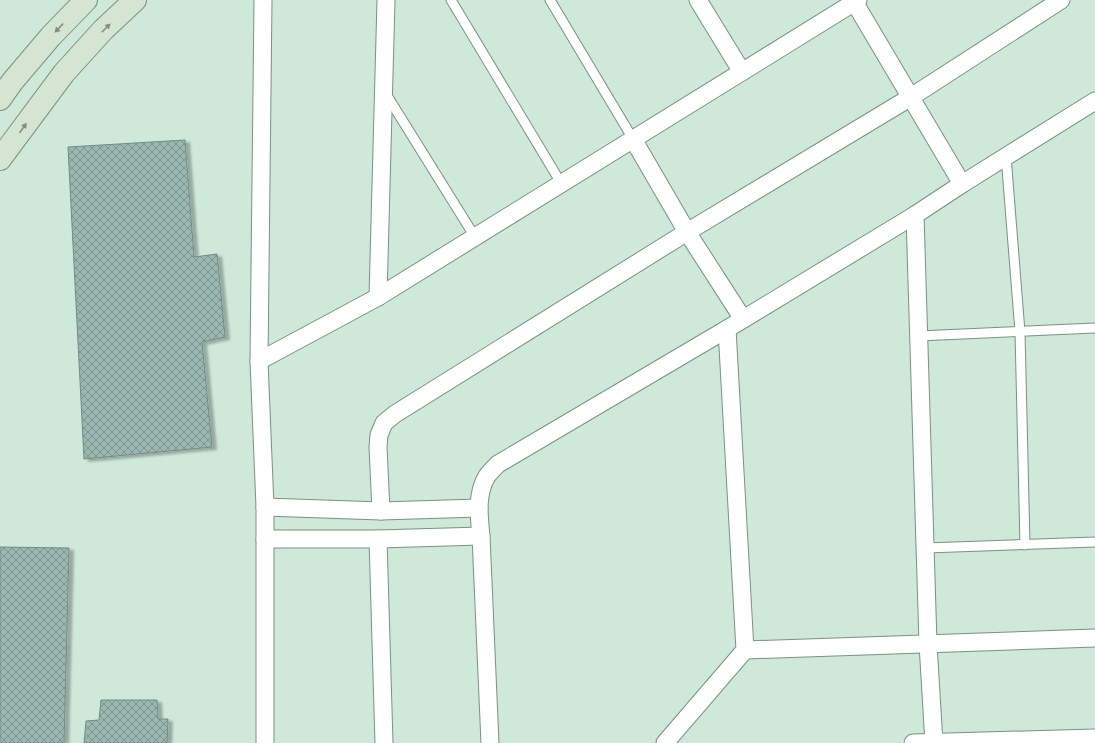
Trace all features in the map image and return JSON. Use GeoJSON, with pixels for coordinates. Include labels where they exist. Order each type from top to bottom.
{"type":"FeatureCollection","features":[{"type":"Feature","properties":{"kind":"street"},"geometry":{"type":"LineString","coordinates":[[0,99],[12,82],[46,42],[86,0]]}},
{"type":"Feature","properties":{"kind":"street"},"geometry":{"type":"LineString","coordinates":[[0,159],[64,73],[103,30],[135,0]]}},
{"type":"Feature","properties":{"kind":"street"},"geometry":{"type":"LineString","coordinates":[[263,0],[259,361],[265,508],[265,743]]}},
{"type":"Feature","properties":{"kind":"street"},"geometry":{"type":"LineString","coordinates":[[378,297],[386,0]]}},
{"type":"Feature","properties":{"kind":"street"},"geometry":{"type":"LineString","coordinates":[[698,0],[742,72]]}},
{"type":"Feature","properties":{"kind":"street"},"geometry":{"type":"LineString","coordinates":[[381,511],[378,447],[379,435],[384,423],[395,414],[687,232],[911,97],[1061,0]]}},
{"type":"Feature","properties":{"kind":"street"},"geometry":{"type":"LineString","coordinates":[[259,361],[378,297],[855,1],[962,184]]}},
{"type":"Feature","properties":{"kind":"street"},"geometry":{"type":"LineString","coordinates":[[490,743],[481,536],[478,508],[482,486],[488,475],[498,464],[727,329],[915,215],[1095,101]]}},
{"type":"Feature","properties":{"kind":"street"},"geometry":{"type":"LineString","coordinates":[[633,139],[687,232],[743,319]]}},
{"type":"Feature","properties":{"kind":"street"},"geometry":{"type":"LineString","coordinates":[[915,215],[928,644],[934,743]]}},
{"type":"Feature","properties":{"kind":"street"},"geometry":{"type":"LineString","coordinates":[[665,743],[745,650],[727,329]]}},
{"type":"Feature","properties":{"kind":"street"},"geometry":{"type":"LineString","coordinates":[[265,508],[381,511],[478,508]]}},
{"type":"Feature","properties":{"kind":"street"},"geometry":{"type":"LineString","coordinates":[[265,539],[378,539],[481,536]]}},
{"type":"Feature","properties":{"kind":"street"},"geometry":{"type":"LineString","coordinates":[[378,539],[384,743]]}},
{"type":"Feature","properties":{"kind":"street"},"geometry":{"type":"LineString","coordinates":[[745,650],[1095,638]]}},
{"type":"Feature","properties":{"kind":"street"},"geometry":{"type":"LineString","coordinates":[[913,743],[1095,738]]}},
{"type":"Feature","properties":{"kind":"lane"},"geometry":{"type":"LineString","coordinates":[[451,0],[561,183]]}},
{"type":"Feature","properties":{"kind":"lane"},"geometry":{"type":"LineString","coordinates":[[550,0],[633,139]]}},
{"type":"Feature","properties":{"kind":"lane"},"geometry":{"type":"LineString","coordinates":[[383,88],[475,237]]}},
{"type":"Feature","properties":{"kind":"lane"},"geometry":{"type":"LineString","coordinates":[[1006,156],[1020,332],[1025,545]]}},
{"type":"Feature","properties":{"kind":"lane"},"geometry":{"type":"LineString","coordinates":[[918,336],[1095,328]]}},
{"type":"Feature","properties":{"kind":"lane"},"geometry":{"type":"LineString","coordinates":[[926,548],[1095,542]]}},
{"type":"Feature","properties":{"kind":"building"},"geometry":{"type":"Polygon","coordinates":[[[185,140],[194,257],[217,254],[225,337],[202,342],[212,447],[84,459],[68,147],[185,140]]]}},
{"type":"Feature","properties":{"kind":"building"},"geometry":{"type":"Polygon","coordinates":[[[0,547],[69,548],[64,743],[0,743],[0,547]]]}},
{"type":"Feature","properties":{"kind":"building"},"geometry":{"type":"Polygon","coordinates":[[[101,700],[157,700],[158,719],[168,719],[167,743],[84,743],[86,721],[99,720],[101,700]]]}}]}
